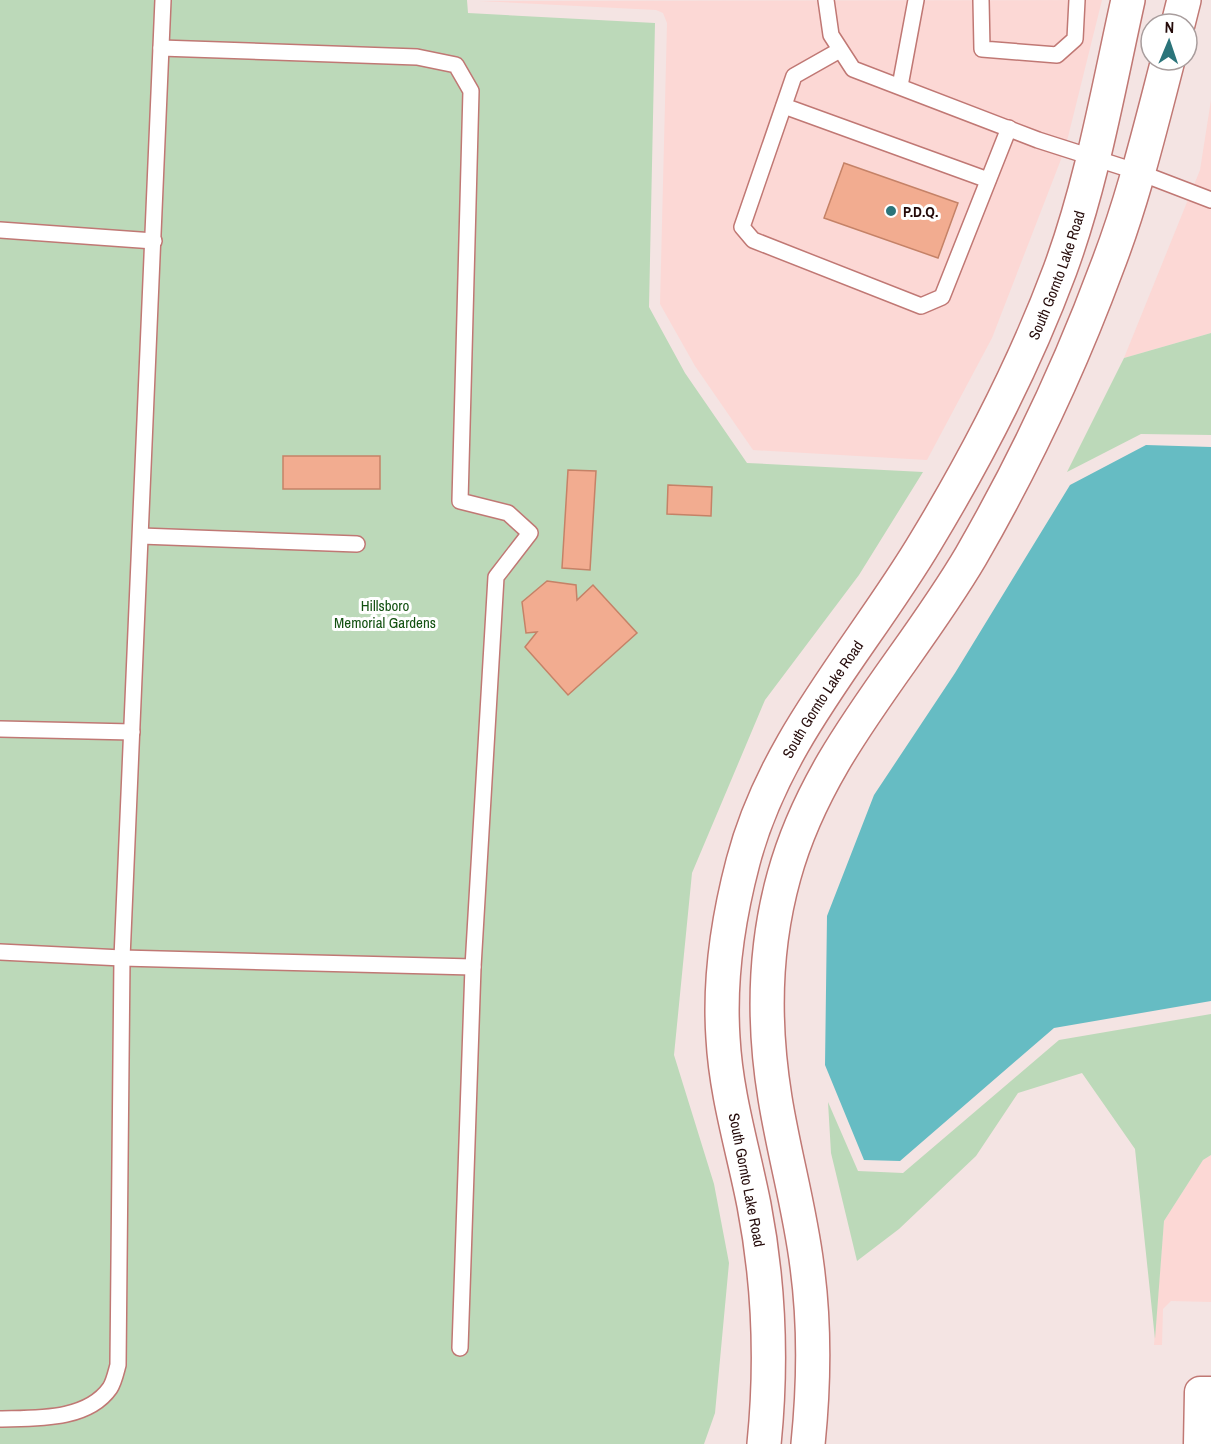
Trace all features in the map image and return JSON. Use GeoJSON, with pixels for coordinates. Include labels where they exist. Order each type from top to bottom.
{"type":"FeatureCollection","features":[{"type":"Feature","properties":{"kind":"street","name":"South Gornto Lake Road"},"geometry":{"type":"LineString","coordinates":[[764,1444],[768,1384],[764,1270],[754,1207],[732,1104],[722,1036],[724,966],[729,925],[742,868],[754,826],[786,754],[811,711],[888,603],[921,550],[990,425],[1060,270],[1093,157],[1128,0]]}},
{"type":"Feature","properties":{"kind":"street"},"geometry":{"type":"LineString","coordinates":[[808,1444],[813,1329],[808,1268],[799,1208],[775,1101],[767,1015],[773,926],[784,875],[815,795],[842,745],[947,595],[1011,484],[1079,338],[1108,265],[1138,172],[1165,72]]}},
{"type":"Feature","properties":{"kind":"street"},"geometry":{"type":"LineString","coordinates":[[1199,1444],[1200,1392],[1211,1392]]}},
{"type":"Feature","properties":{"kind":"lane"},"geometry":{"type":"LineString","coordinates":[[0,1419],[54,1418],[87,1407],[111,1388],[118,1365],[122,958],[163,0]]}},
{"type":"Feature","properties":{"kind":"lane"},"geometry":{"type":"LineString","coordinates":[[826,0],[831,35],[853,69],[1211,200]]}},
{"type":"Feature","properties":{"kind":"lane"},"geometry":{"type":"LineString","coordinates":[[900,86],[916,0]]}},
{"type":"Feature","properties":{"kind":"lane"},"geometry":{"type":"LineString","coordinates":[[981,0],[982,49],[1057,55],[1075,39],[1077,0]]}},
{"type":"Feature","properties":{"kind":"lane"},"geometry":{"type":"LineString","coordinates":[[161,48],[417,57],[456,65],[471,91],[460,501],[508,513],[530,533],[496,577],[473,967],[460,1348]]}},
{"type":"Feature","properties":{"kind":"lane"},"geometry":{"type":"LineString","coordinates":[[840,50],[794,76],[742,227],[753,240],[921,306],[942,297],[1009,128]]}},
{"type":"Feature","properties":{"kind":"lane"},"geometry":{"type":"LineString","coordinates":[[784,106],[988,180]]}},
{"type":"Feature","properties":{"kind":"lane"},"geometry":{"type":"LineString","coordinates":[[0,230],[154,241]]}},
{"type":"Feature","properties":{"kind":"lane"},"geometry":{"type":"LineString","coordinates":[[141,536],[357,544]]}},
{"type":"Feature","properties":{"kind":"lane"},"geometry":{"type":"LineString","coordinates":[[0,729],[132,732]]}},
{"type":"Feature","properties":{"kind":"lane"},"geometry":{"type":"LineString","coordinates":[[0,952],[122,958],[473,967]]}},
{"type":"Feature","properties":{"kind":"shaded area"},"geometry":{"type":"Polygon","coordinates":[[[1102,0],[1065,149],[992,338],[927,460],[753,450],[695,366],[660,304],[667,23],[663,13],[656,10],[479,1],[1102,0]]]}},
{"type":"Feature","properties":{"kind":"shaded area"},"geometry":{"type":"Polygon","coordinates":[[[1211,100],[1211,333],[1124,358],[1200,170],[1211,100]]]}},
{"type":"Feature","properties":{"kind":"shaded area"},"geometry":{"type":"Polygon","coordinates":[[[1211,1155],[1211,1302],[1171,1301],[1163,1309],[1162,1345],[1154,1345],[1164,1221],[1203,1160],[1211,1155]]]}},
{"type":"Feature","properties":{"kind":"green space","name":"Hillsboro Memorial Gardens"},"geometry":{"type":"Polygon","coordinates":[[[0,0],[467,0],[468,13],[655,23],[649,307],[685,373],[747,463],[923,472],[859,575],[765,700],[692,873],[674,1055],[714,1184],[729,1263],[715,1413],[704,1444],[0,1444],[0,0]]]}},
{"type":"Feature","properties":{"kind":"green space"},"geometry":{"type":"Polygon","coordinates":[[[1211,333],[1211,435],[1141,434],[1067,472],[1124,358],[1211,333]]]}},
{"type":"Feature","properties":{"kind":"green space"},"geometry":{"type":"Polygon","coordinates":[[[1211,1014],[1211,1155],[1203,1160],[1164,1221],[1155,1339],[1135,1149],[1082,1073],[1018,1093],[976,1156],[899,1229],[857,1261],[831,1153],[828,1102],[858,1171],[903,1173],[1059,1040],[1211,1014]]]}},
{"type":"Feature","properties":{"kind":"water"},"geometry":{"type":"Polygon","coordinates":[[[1146,445],[1211,447],[1211,1001],[1054,1028],[900,1161],[864,1160],[825,1065],[827,916],[874,795],[955,673],[1070,485],[1146,445]]]}},
{"type":"Feature","properties":{"kind":"building","name":"P.D.Q."},"geometry":{"type":"Polygon","coordinates":[[[844,163],[958,203],[938,258],[824,218],[844,163]]]}},
{"type":"Feature","properties":{"kind":"building"},"geometry":{"type":"Polygon","coordinates":[[[283,456],[380,456],[380,489],[283,489],[283,456]]]}},
{"type":"Feature","properties":{"kind":"building"},"geometry":{"type":"Polygon","coordinates":[[[568,470],[596,471],[590,570],[562,568],[568,470]]]}},
{"type":"Feature","properties":{"kind":"building"},"geometry":{"type":"Polygon","coordinates":[[[668,485],[712,487],[711,516],[667,514],[668,485]]]}},
{"type":"Feature","properties":{"kind":"building"},"geometry":{"type":"Polygon","coordinates":[[[547,581],[576,585],[577,600],[593,585],[637,633],[568,695],[525,647],[537,632],[526,633],[522,602],[547,581]]]}},
{"type":"Feature","properties":{"kind":"place","name":"P.D.Q."},"geometry":{"type":"Point","coordinates":[891,211]}}]}
